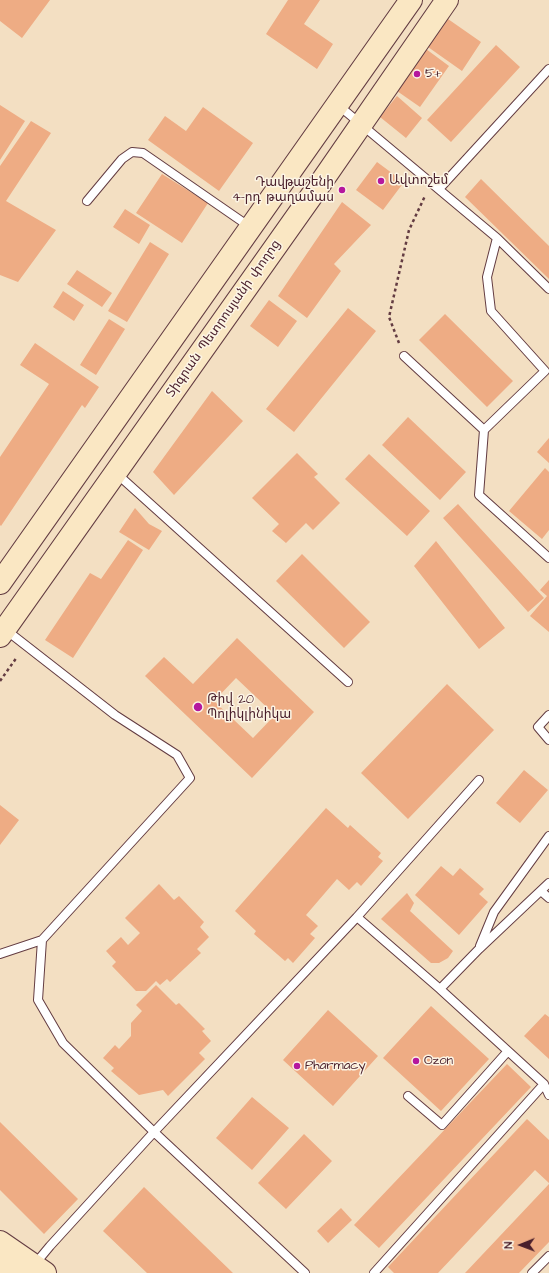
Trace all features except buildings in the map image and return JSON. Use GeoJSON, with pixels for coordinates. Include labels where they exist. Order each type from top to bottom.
{"type":"FeatureCollection","features":[{"type":"Feature","properties":{"kind":"main road"},"geometry":{"type":"LineString","coordinates":[[0,583],[411,0]]}},
{"type":"Feature","properties":{"kind":"main road","name":"Տիգրան Պետրոսյանի փողոց"},"geometry":{"type":"LineString","coordinates":[[3,633],[362,124],[447,0]]}},
{"type":"Feature","properties":{"kind":"main road"},"geometry":{"type":"LineString","coordinates":[[0,1242],[32,1271]]}},
{"type":"Feature","properties":{"kind":"main road"},"geometry":{"type":"LineString","coordinates":[[0,1261],[32,1271]]}},
{"type":"Feature","properties":{"kind":"lane"},"geometry":{"type":"LineString","coordinates":[[439,189],[549,69]]}},
{"type":"Feature","properties":{"kind":"lane"},"geometry":{"type":"LineString","coordinates":[[338,105],[497,238],[549,289]]}},
{"type":"Feature","properties":{"kind":"lane"},"geometry":{"type":"LineString","coordinates":[[87,201],[122,159],[132,152],[143,153],[250,227]]}},
{"type":"Feature","properties":{"kind":"lane"},"geometry":{"type":"LineString","coordinates":[[497,238],[487,277],[491,311],[545,371],[484,430],[479,495],[549,558]]}},
{"type":"Feature","properties":{"kind":"lane"},"geometry":{"type":"LineString","coordinates":[[404,356],[484,430]]}},
{"type":"Feature","properties":{"kind":"lane"},"geometry":{"type":"LineString","coordinates":[[116,473],[348,682]]}},
{"type":"Feature","properties":{"kind":"lane"},"geometry":{"type":"LineString","coordinates":[[0,954],[42,940],[190,778],[177,755],[115,715],[25,645],[3,633]]}},
{"type":"Feature","properties":{"kind":"lane"},"geometry":{"type":"LineString","coordinates":[[549,715],[538,727],[549,740]]}},
{"type":"Feature","properties":{"kind":"lane"},"geometry":{"type":"LineString","coordinates":[[32,1271],[50,1246],[154,1132],[357,917],[479,780]]}},
{"type":"Feature","properties":{"kind":"lane"},"geometry":{"type":"LineString","coordinates":[[479,949],[494,912],[549,836]]}},
{"type":"Feature","properties":{"kind":"lane"},"geometry":{"type":"LineString","coordinates":[[440,989],[479,949],[549,883]]}},
{"type":"Feature","properties":{"kind":"lane"},"geometry":{"type":"LineString","coordinates":[[541,891],[549,898]]}},
{"type":"Feature","properties":{"kind":"lane"},"geometry":{"type":"LineString","coordinates":[[357,917],[440,989],[544,1084],[549,1095]]}},
{"type":"Feature","properties":{"kind":"lane"},"geometry":{"type":"LineString","coordinates":[[42,940],[38,1000],[63,1043],[154,1132],[305,1273]]}},
{"type":"Feature","properties":{"kind":"lane"},"geometry":{"type":"LineString","coordinates":[[408,1096],[442,1125],[508,1051]]}},
{"type":"Feature","properties":{"kind":"lane"},"geometry":{"type":"LineString","coordinates":[[374,1273],[544,1084]]}},
{"type":"Feature","properties":{"kind":"lane"},"geometry":{"type":"LineString","coordinates":[[532,1273],[549,1256]]}},
{"type":"Feature","properties":{"kind":"path"},"geometry":{"type":"LineString","coordinates":[[404,356],[389,317],[409,230],[431,182]]}},
{"type":"Feature","properties":{"kind":"path"},"geometry":{"type":"LineString","coordinates":[[0,681],[25,645]]}},
{"type":"Feature","properties":{"kind":"place","name":"5+"},"geometry":{"type":"Point","coordinates":[417,74]}},
{"type":"Feature","properties":{"kind":"place","name":"Ավտոշեմ"},"geometry":{"type":"Point","coordinates":[381,181]}},
{"type":"Feature","properties":{"kind":"place","name":"Դավթաշենի 4-րդ թաղամաս"},"geometry":{"type":"Point","coordinates":[342,190]}},
{"type":"Feature","properties":{"kind":"place","name":"Թիվ 20 Պոլիկլինիկա"},"geometry":{"type":"Point","coordinates":[198,707]}},
{"type":"Feature","properties":{"kind":"place","name":"Ozon"},"geometry":{"type":"Point","coordinates":[416,1061]}},
{"type":"Feature","properties":{"kind":"place","name":"Pharmacy"},"geometry":{"type":"Point","coordinates":[297,1066]}}]}
